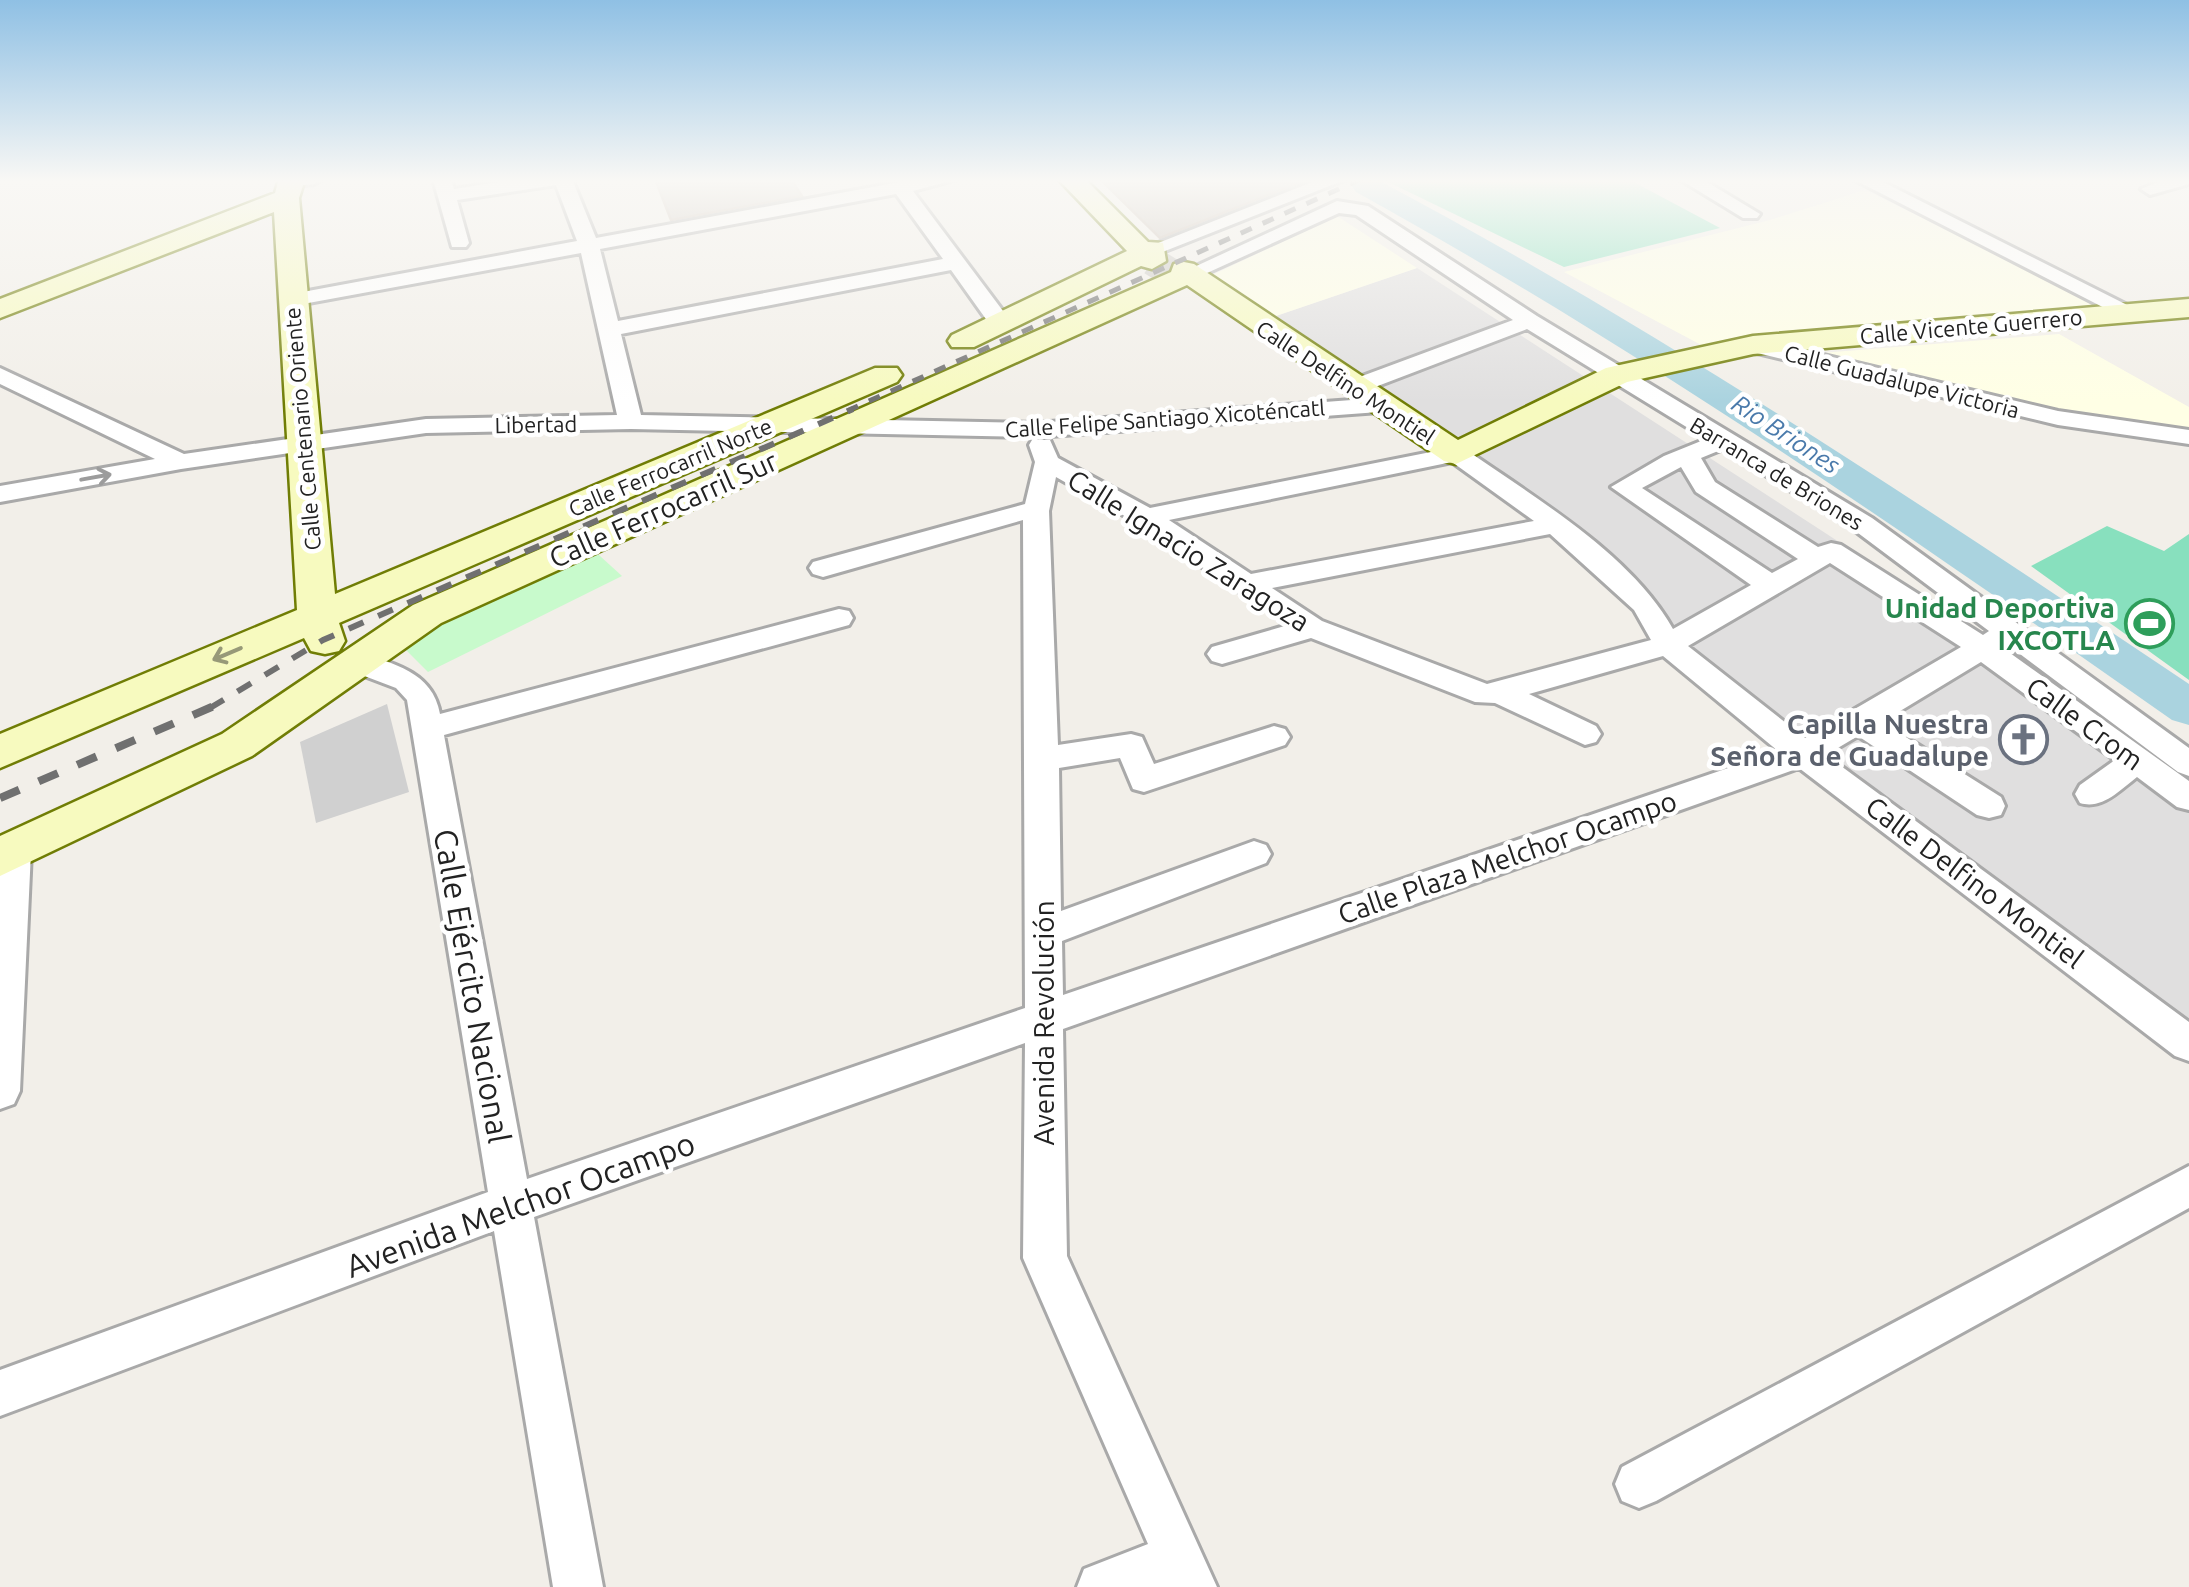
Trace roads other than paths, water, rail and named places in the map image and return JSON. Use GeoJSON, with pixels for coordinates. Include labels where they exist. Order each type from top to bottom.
{"type":"FeatureCollection","features":[{"type":"Feature","properties":{"kind":"main road"},"geometry":{"type":"LineString","coordinates":[[0,309],[134,253]]}},
{"type":"Feature","properties":{"kind":"main road","name":"Calle Centenario Oriente"},"geometry":{"type":"LineString","coordinates":[[294,253],[292,300],[317,616]]}},
{"type":"Feature","properties":{"kind":"main road","name":"Calle Delfino Montiel"},"geometry":{"type":"LineString","coordinates":[[1155,253],[1456,454]]}},
{"type":"Feature","properties":{"kind":"main road","name":"Calle Ferrocarril Norte"},"geometry":{"type":"LineString","coordinates":[[0,752],[1001,324],[1167,264]]}},
{"type":"Feature","properties":{"kind":"main road","name":"Calle Ferrocarril Sur"},"geometry":{"type":"LineString","coordinates":[[7,854],[238,745],[427,614],[849,425],[1167,264]]}},
{"type":"Feature","properties":{"kind":"main road","name":"Calle Vicente Guerrero"},"geometry":{"type":"LineString","coordinates":[[1753,345],[2189,308]]}},
{"type":"Feature","properties":{"kind":"main road","name":"Calle Guadalupe Victoria"},"geometry":{"type":"LineString","coordinates":[[1456,454],[1617,375],[1753,345]]}},
{"type":"Feature","properties":{"kind":"main road"},"geometry":{"type":"LineString","coordinates":[[317,616],[322,640],[356,662]]}},
{"type":"Feature","properties":{"kind":"street"},"geometry":{"type":"LineString","coordinates":[[292,300],[550,253]]}},
{"type":"Feature","properties":{"kind":"street"},"geometry":{"type":"LineString","coordinates":[[591,253],[631,422]]}},
{"type":"Feature","properties":{"kind":"street"},"geometry":{"type":"LineString","coordinates":[[948,253],[1001,324]]}},
{"type":"Feature","properties":{"kind":"street","name":"Calle Ferrocarril Norte"},"geometry":{"type":"LineString","coordinates":[[1167,264],[1188,253]]}},
{"type":"Feature","properties":{"kind":"street","name":"Calle Ferrocarril Sur"},"geometry":{"type":"LineString","coordinates":[[1167,264],[1200,253]]}},
{"type":"Feature","properties":{"kind":"street","name":"Barranca de Briones"},"geometry":{"type":"LineString","coordinates":[[1423,253],[1863,524],[1996,640],[2189,764]]}},
{"type":"Feature","properties":{"kind":"street"},"geometry":{"type":"LineString","coordinates":[[2011,253],[2130,312]]}},
{"type":"Feature","properties":{"kind":"street"},"geometry":{"type":"LineString","coordinates":[[611,330],[955,263]]}},
{"type":"Feature","properties":{"kind":"street","name":"Calle Felipe Santiago Xicoténcatl"},"geometry":{"type":"LineString","coordinates":[[770,426],[849,425],[1041,446],[1366,396],[1530,322]]}},
{"type":"Feature","properties":{"kind":"street","name":"Calle Guadalupe Victoria"},"geometry":{"type":"LineString","coordinates":[[1753,345],[2024,410],[2189,438]]}},
{"type":"Feature","properties":{"kind":"street"},"geometry":{"type":"LineString","coordinates":[[0,375],[181,462]]}},
{"type":"Feature","properties":{"kind":"street","name":"Libertad"},"geometry":{"type":"LineString","coordinates":[[304,444],[426,426],[631,422],[770,426]]}},
{"type":"Feature","properties":{"kind":"street"},"geometry":{"type":"LineString","coordinates":[[1725,440],[1624,488],[1772,586]]}},
{"type":"Feature","properties":{"kind":"street"},"geometry":{"type":"LineString","coordinates":[[0,494],[304,444]]}},
{"type":"Feature","properties":{"kind":"street","name":"Avenida Revolución"},"geometry":{"type":"LineString","coordinates":[[1041,446],[1036,512],[1044,759],[1044,1258],[1185,1573]]}},
{"type":"Feature","properties":{"kind":"street","name":"Calle Ignacio Zaragoza"},"geometry":{"type":"LineString","coordinates":[[1041,446],[1312,628],[1486,695],[1501,694],[1585,734]]}},
{"type":"Feature","properties":{"kind":"street"},"geometry":{"type":"LineString","coordinates":[[1146,518],[1456,454]]}},
{"type":"Feature","properties":{"kind":"street","name":"Calle Delfino Montiel"},"geometry":{"type":"LineString","coordinates":[[1456,454],[1556,526],[1645,604],[1668,645],[1803,754],[2189,1044]]}},
{"type":"Feature","properties":{"kind":"street","name":"Calle Crom"},"geometry":{"type":"LineString","coordinates":[[1687,455],[1705,487],[1824,555],[1996,640],[2137,761],[2189,798]]}},
{"type":"Feature","properties":{"kind":"street"},"geometry":{"type":"LineString","coordinates":[[823,568],[1008,514],[1036,512]]}},
{"type":"Feature","properties":{"kind":"street"},"geometry":{"type":"LineString","coordinates":[[1247,584],[1556,526]]}},
{"type":"Feature","properties":{"kind":"street"},"geometry":{"type":"LineString","coordinates":[[1501,694],[1668,645],[1824,555]]}},
{"type":"Feature","properties":{"kind":"street"},"geometry":{"type":"LineString","coordinates":[[429,728],[840,618]]}},
{"type":"Feature","properties":{"kind":"street"},"geometry":{"type":"LineString","coordinates":[[1222,654],[1312,628]]}},
{"type":"Feature","properties":{"kind":"street","name":"Calle Plaza Melchor Ocampo"},"geometry":{"type":"LineString","coordinates":[[1041,1020],[1803,754],[1996,640]]}},
{"type":"Feature","properties":{"kind":"street","name":"Calle Ejército Nacional"},"geometry":{"type":"LineString","coordinates":[[356,662],[407,681],[422,696],[578,1587]]}},
{"type":"Feature","properties":{"kind":"street"},"geometry":{"type":"LineString","coordinates":[[1860,722],[1989,806]]}},
{"type":"Feature","properties":{"kind":"street"},"geometry":{"type":"LineString","coordinates":[[1044,759],[1131,745],[1144,780],[1274,736]]}},
{"type":"Feature","properties":{"kind":"street"},"geometry":{"type":"LineString","coordinates":[[2091,794],[2137,761]]}},
{"type":"Feature","properties":{"kind":"street"},"geometry":{"type":"LineString","coordinates":[[0,1092],[7,854]]}},
{"type":"Feature","properties":{"kind":"street"},"geometry":{"type":"LineString","coordinates":[[1042,933],[1254,854]]}},
{"type":"Feature","properties":{"kind":"street","name":"Avenida Melchor Ocampo"},"geometry":{"type":"LineString","coordinates":[[0,1393],[510,1205],[1041,1020]]}},
{"type":"Feature","properties":{"kind":"street"},"geometry":{"type":"LineString","coordinates":[[1639,1484],[2189,1186]]}},
{"type":"Feature","properties":{"kind":"street"},"geometry":{"type":"LineString","coordinates":[[1102,1587],[1185,1573]]}},
{"type":"Feature","properties":{"kind":"waterway","name":"Rio Briones"},"geometry":{"type":"LineString","coordinates":[[1490,253],[1786,434],[2189,708]]}},
{"type":"Feature","properties":{"kind":"tunnel"},"geometry":{"type":"LineString","coordinates":[[1152,261],[1173,274]]}},
{"type":"Feature","properties":{"kind":"railway"},"geometry":{"type":"LineString","coordinates":[[847,411],[1197,253]]}},
{"type":"Feature","properties":{"kind":"railway"},"geometry":{"type":"LineString","coordinates":[[212,707],[323,640],[853,409]]}},
{"type":"Feature","properties":{"kind":"railway"},"geometry":{"type":"LineString","coordinates":[[0,798],[212,707]]}},
{"type":"Feature","properties":{"kind":"place","name":"Unidad Deportiva IXCOTLA"},"geometry":{"type":"Point","coordinates":[2150,623]}},
{"type":"Feature","properties":{"kind":"place","name":"Capilla Nuestra Señora de Guadalupe"},"geometry":{"type":"Point","coordinates":[2024,739]}}]}
